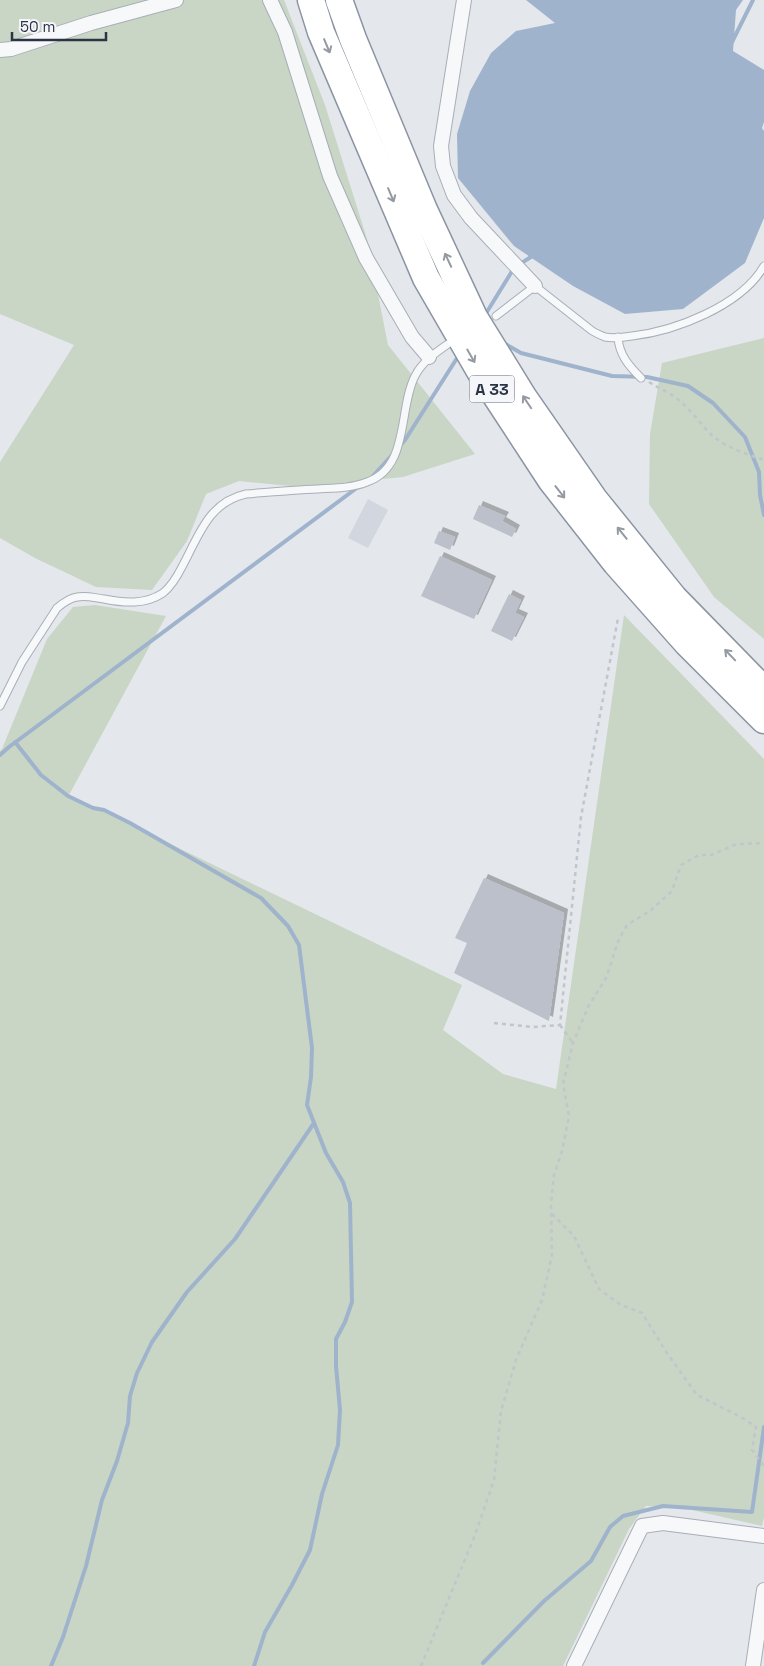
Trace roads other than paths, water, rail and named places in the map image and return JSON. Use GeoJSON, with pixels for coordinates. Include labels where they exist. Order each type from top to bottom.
{"type":"FeatureCollection","features":[{"type":"Feature","properties":{"kind":"highway","name":"A 33"},"geometry":{"type":"LineString","coordinates":[[311,0],[321,32],[426,278],[481,373],[551,480],[616,563],[687,643],[764,720]]}},
{"type":"Feature","properties":{"kind":"highway","name":"A 33"},"geometry":{"type":"LineString","coordinates":[[339,0],[353,39],[432,228],[474,317],[524,398],[594,499],[674,598],[764,690]]}},
{"type":"Feature","properties":{"kind":"street"},"geometry":{"type":"LineString","coordinates":[[0,50],[11,49],[91,23],[176,0]]}},
{"type":"Feature","properties":{"kind":"street"},"geometry":{"type":"LineString","coordinates":[[270,0],[285,32],[330,176],[366,258],[412,337],[429,357]]}},
{"type":"Feature","properties":{"kind":"street"},"geometry":{"type":"LineString","coordinates":[[464,0],[441,146],[443,166],[454,195],[470,218],[535,286]]}},
{"type":"Feature","properties":{"kind":"street"},"geometry":{"type":"LineString","coordinates":[[574,1666],[642,1526],[663,1523],[764,1536]]}},
{"type":"Feature","properties":{"kind":"street"},"geometry":{"type":"LineString","coordinates":[[753,1666],[764,1590]]}},
{"type":"Feature","properties":{"kind":"lane"},"geometry":{"type":"LineString","coordinates":[[496,316],[535,286],[591,330],[605,337],[654,333],[689,321],[738,295],[764,266]]}},
{"type":"Feature","properties":{"kind":"lane"},"geometry":{"type":"LineString","coordinates":[[618,337],[623,357],[641,378]]}},
{"type":"Feature","properties":{"kind":"lane"},"geometry":{"type":"LineString","coordinates":[[0,706],[22,662],[57,608],[66,601],[77,597],[89,596],[129,602],[141,602],[152,599],[170,586],[206,520],[229,498],[246,494],[358,485],[376,478],[384,472],[395,456],[410,386],[416,373],[429,357],[448,344]]}},
{"type":"Feature","properties":{"kind":"water"},"geometry":{"type":"Polygon","coordinates":[[[526,0],[743,0],[736,10],[733,51],[764,70],[764,122],[762,128],[764,131],[764,218],[745,263],[683,309],[625,314],[573,286],[514,246],[458,178],[457,134],[470,91],[491,53],[516,31],[555,23],[526,0]]]}},
{"type":"Feature","properties":{"kind":"waterway"},"geometry":{"type":"LineString","coordinates":[[732,42],[753,0]]}},
{"type":"Feature","properties":{"kind":"waterway"},"geometry":{"type":"LineString","coordinates":[[523,262],[534,255]]}},
{"type":"Feature","properties":{"kind":"waterway"},"geometry":{"type":"LineString","coordinates":[[485,315],[514,268]]}},
{"type":"Feature","properties":{"kind":"waterway"},"geometry":{"type":"LineString","coordinates":[[502,342],[521,353],[612,376],[647,377],[688,386],[713,403],[745,437],[759,472],[760,495],[764,515]]}},
{"type":"Feature","properties":{"kind":"waterway"},"geometry":{"type":"LineString","coordinates":[[399,447],[459,355]]}},
{"type":"Feature","properties":{"kind":"waterway"},"geometry":{"type":"LineString","coordinates":[[372,477],[393,454]]}},
{"type":"Feature","properties":{"kind":"waterway"},"geometry":{"type":"LineString","coordinates":[[0,755],[358,487]]}},
{"type":"Feature","properties":{"kind":"waterway"},"geometry":{"type":"LineString","coordinates":[[15,742],[41,775],[68,796],[93,808],[104,810],[130,823],[261,898],[288,926],[299,945],[312,1048],[311,1077],[307,1105],[326,1153],[343,1182],[350,1203],[352,1302],[345,1322],[336,1339],[336,1366],[340,1410],[338,1445],[322,1494],[310,1550],[265,1632],[254,1666]]}},
{"type":"Feature","properties":{"kind":"waterway"},"geometry":{"type":"LineString","coordinates":[[51,1666],[63,1637],[86,1566],[102,1500],[117,1461],[128,1423],[130,1396],[137,1373],[152,1342],[187,1292],[235,1239],[314,1123]]}},
{"type":"Feature","properties":{"kind":"waterway"},"geometry":{"type":"LineString","coordinates":[[483,1663],[544,1601],[591,1561],[610,1527],[623,1516],[663,1506],[752,1512],[764,1427]]}}]}
